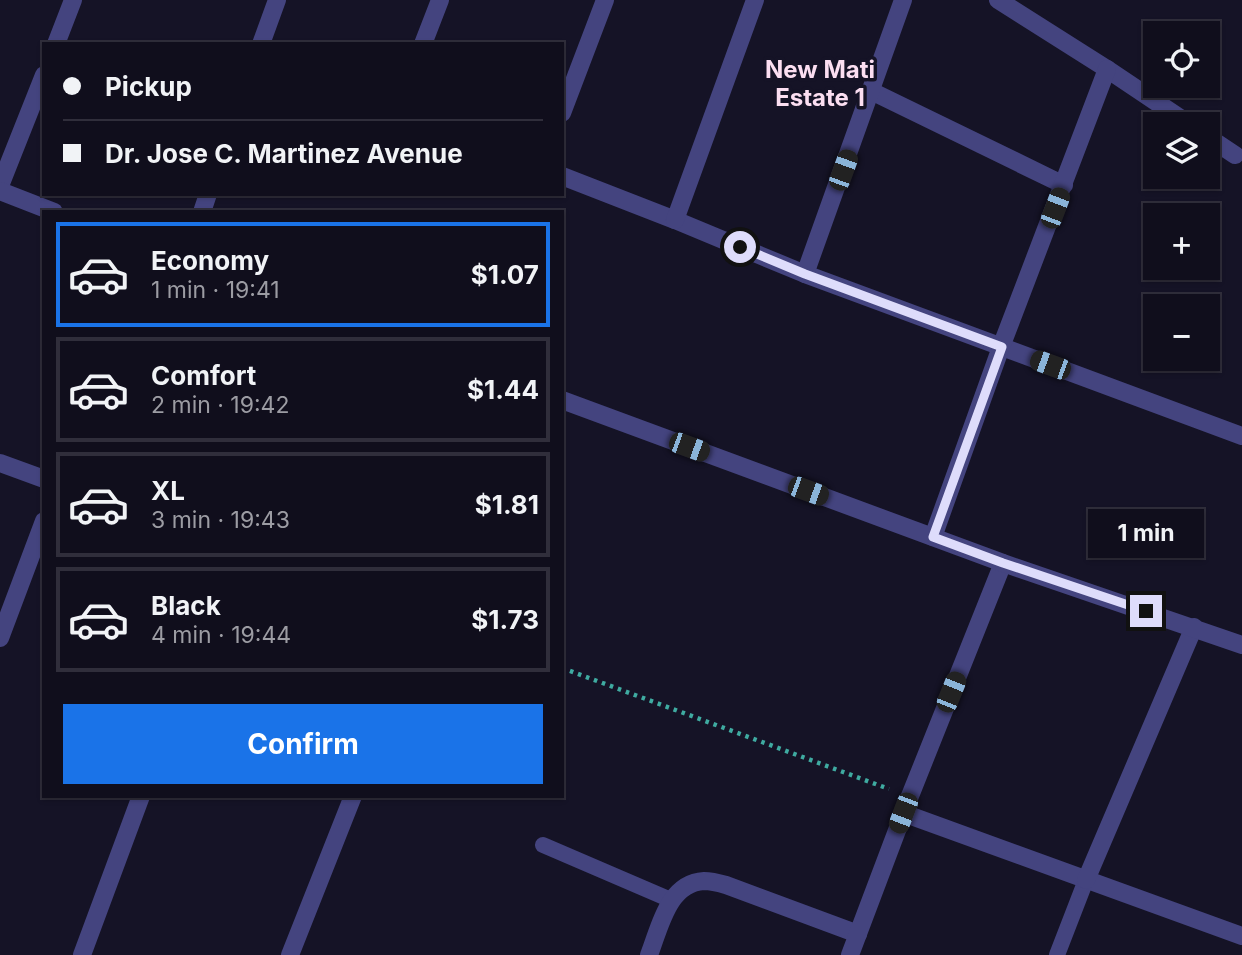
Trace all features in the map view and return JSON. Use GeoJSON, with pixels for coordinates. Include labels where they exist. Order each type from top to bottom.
{"type":"FeatureCollection","features":[{"type":"Feature","properties":{"kind":"street"},"geometry":{"type":"LineString","coordinates":[[57,42],[73,0]]}},
{"type":"Feature","properties":{"kind":"street"},"geometry":{"type":"LineString","coordinates":[[262,42],[277,0]]}},
{"type":"Feature","properties":{"kind":"street"},"geometry":{"type":"LineString","coordinates":[[424,42],[440,0]]}},
{"type":"Feature","properties":{"kind":"street"},"geometry":{"type":"LineString","coordinates":[[564,108],[605,0]]}},
{"type":"Feature","properties":{"kind":"street"},"geometry":{"type":"LineString","coordinates":[[676,220],[755,0]]}},
{"type":"Feature","properties":{"kind":"street"},"geometry":{"type":"LineString","coordinates":[[805,274],[903,0]]}},
{"type":"Feature","properties":{"kind":"street"},"geometry":{"type":"LineString","coordinates":[[998,0],[1171,112]]}},
{"type":"Feature","properties":{"kind":"street"},"geometry":{"type":"LineString","coordinates":[[933,537],[1107,69]]}},
{"type":"Feature","properties":{"kind":"street"},"geometry":{"type":"LineString","coordinates":[[42,80],[0,188],[50,210]]}},
{"type":"Feature","properties":{"kind":"street"},"geometry":{"type":"LineString","coordinates":[[871,91],[1064,185]]}},
{"type":"Feature","properties":{"kind":"street"},"geometry":{"type":"LineString","coordinates":[[1220,145],[1235,155]]}},
{"type":"Feature","properties":{"kind":"street"},"geometry":{"type":"LineString","coordinates":[[564,177],[805,274],[1242,436]]}},
{"type":"Feature","properties":{"kind":"street"},"geometry":{"type":"LineString","coordinates":[[564,401],[1003,563],[1242,645]]}},
{"type":"Feature","properties":{"kind":"street"},"geometry":{"type":"LineString","coordinates":[[0,463],[42,478]]}},
{"type":"Feature","properties":{"kind":"street"},"geometry":{"type":"LineString","coordinates":[[0,638],[42,526]]}},
{"type":"Feature","properties":{"kind":"street"},"geometry":{"type":"LineString","coordinates":[[850,955],[906,805],[1003,563]]}},
{"type":"Feature","properties":{"kind":"street"},"geometry":{"type":"LineString","coordinates":[[1086,880],[1194,627]]}},
{"type":"Feature","properties":{"kind":"street"},"geometry":{"type":"LineString","coordinates":[[82,955],[140,798]]}},
{"type":"Feature","properties":{"kind":"street"},"geometry":{"type":"LineString","coordinates":[[290,955],[352,798]]}},
{"type":"Feature","properties":{"kind":"street"},"geometry":{"type":"LineString","coordinates":[[906,805],[1086,880],[1242,936]]}},
{"type":"Feature","properties":{"kind":"street"},"geometry":{"type":"LineString","coordinates":[[649,955],[670,900],[690,884],[706,881],[726,885],[858,934]]}},
{"type":"Feature","properties":{"kind":"lane"},"geometry":{"type":"LineString","coordinates":[[542,845],[670,900]]}},
{"type":"Feature","properties":{"kind":"lane"},"geometry":{"type":"LineString","coordinates":[[1057,955],[1086,880]]}},
{"type":"Feature","properties":{"kind":"path"},"geometry":{"type":"LineString","coordinates":[[564,669],[906,805]]}},
{"type":"Feature","properties":{"kind":"district","name":"New Mati Estate 1"},"geometry":{"type":"Point","coordinates":[820,84]}},
{"type":"Feature","properties":{"kind":"route"},"geometry":{"type":"LineString","coordinates":[[740,247],[1002,347],[933,537],[1146,611]]}}]}
